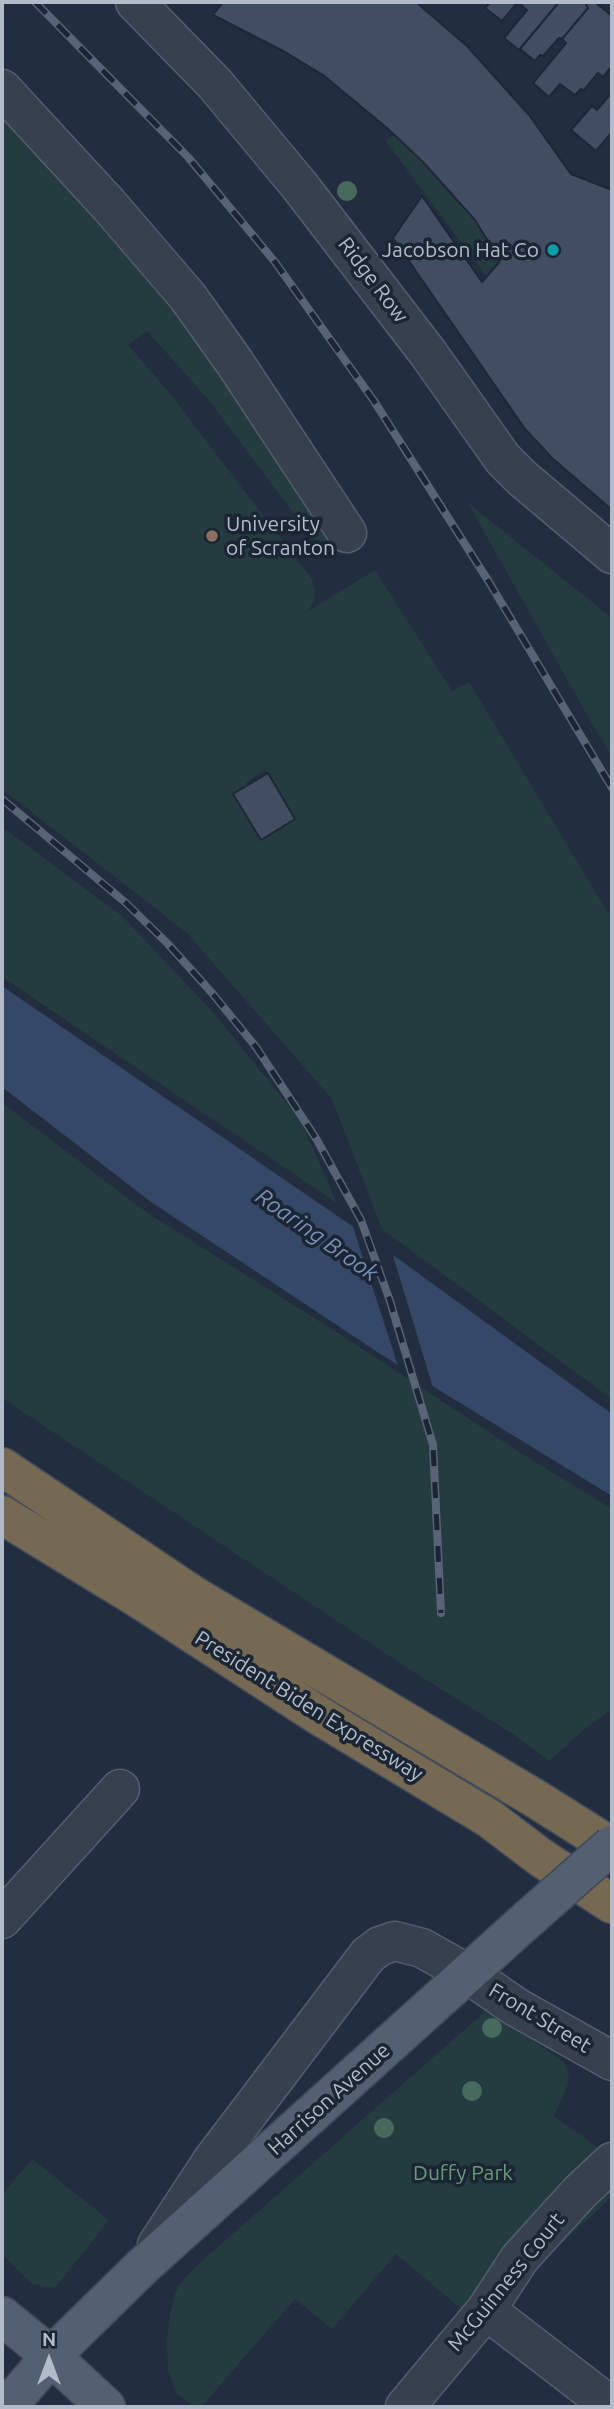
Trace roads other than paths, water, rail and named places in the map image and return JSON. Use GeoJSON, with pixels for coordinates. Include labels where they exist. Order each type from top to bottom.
{"type":"FeatureCollection","features":[{"type":"Feature","properties":{"kind":"highway","name":"President Biden Expressway"},"geometry":{"type":"LineString","coordinates":[[2,1467],[193,1595],[612,1846]]}},
{"type":"Feature","properties":{"kind":"highway","name":"President Biden Expressway"},"geometry":{"type":"LineString","coordinates":[[2,1515],[142,1600],[362,1743],[490,1819],[540,1857],[612,1904]]}},
{"type":"Feature","properties":{"kind":"main road","name":"Harrison Avenue"},"geometry":{"type":"LineString","coordinates":[[7,2407],[51,2356],[143,2266],[612,1846]]}},
{"type":"Feature","properties":{"kind":"main road"},"geometry":{"type":"LineString","coordinates":[[2,2316],[51,2356],[106,2407]]}},
{"type":"Feature","properties":{"kind":"street","name":"Ridge Row"},"geometry":{"type":"LineString","coordinates":[[135,2],[215,84],[299,185],[405,322],[503,459],[612,554]]}},
{"type":"Feature","properties":{"kind":"street"},"geometry":{"type":"LineString","coordinates":[[2,89],[109,205],[188,297],[235,363],[347,533]]}},
{"type":"Feature","properties":{"kind":"street"},"geometry":{"type":"LineString","coordinates":[[6,1905],[120,1789]]}},
{"type":"Feature","properties":{"kind":"street","name":"Front Street"},"geometry":{"type":"LineString","coordinates":[[143,2266],[212,2161],[368,1955],[380,1946],[394,1941],[422,1948],[468,1974],[516,2007],[612,2061]]}},
{"type":"Feature","properties":{"kind":"street","name":"McGuinness Court"},"geometry":{"type":"LineString","coordinates":[[405,2407],[486,2310],[520,2258],[580,2192],[612,2162]]}},
{"type":"Feature","properties":{"kind":"street"},"geometry":{"type":"LineString","coordinates":[[486,2310],[612,2407]]}},
{"type":"Feature","properties":{"kind":"water","name":"Roaring Brook"},"geometry":{"type":"Polygon","coordinates":[[[2,986],[371,1239],[612,1414],[612,1496],[385,1357],[151,1202],[2,1087],[2,986]]]}},
{"type":"Feature","properties":{"kind":"railway"},"geometry":{"type":"LineString","coordinates":[[35,2],[188,157],[275,262],[374,401],[489,582],[612,788]]}},
{"type":"Feature","properties":{"kind":"railway"},"geometry":{"type":"LineString","coordinates":[[2,799],[126,903],[212,993],[256,1047],[289,1097],[317,1140],[361,1220],[390,1301],[433,1445],[441,1613]]}},
{"type":"Feature","properties":{"kind":"place","name":"Jacobson Hat Co"},"geometry":{"type":"Point","coordinates":[553,250]}},
{"type":"Feature","properties":{"kind":"place","name":"University of Scranton"},"geometry":{"type":"Point","coordinates":[212,536]}},
{"type":"Feature","properties":{"kind":"park label","name":"Duffy Park"},"geometry":{"type":"Point","coordinates":[463,2173]}}]}
